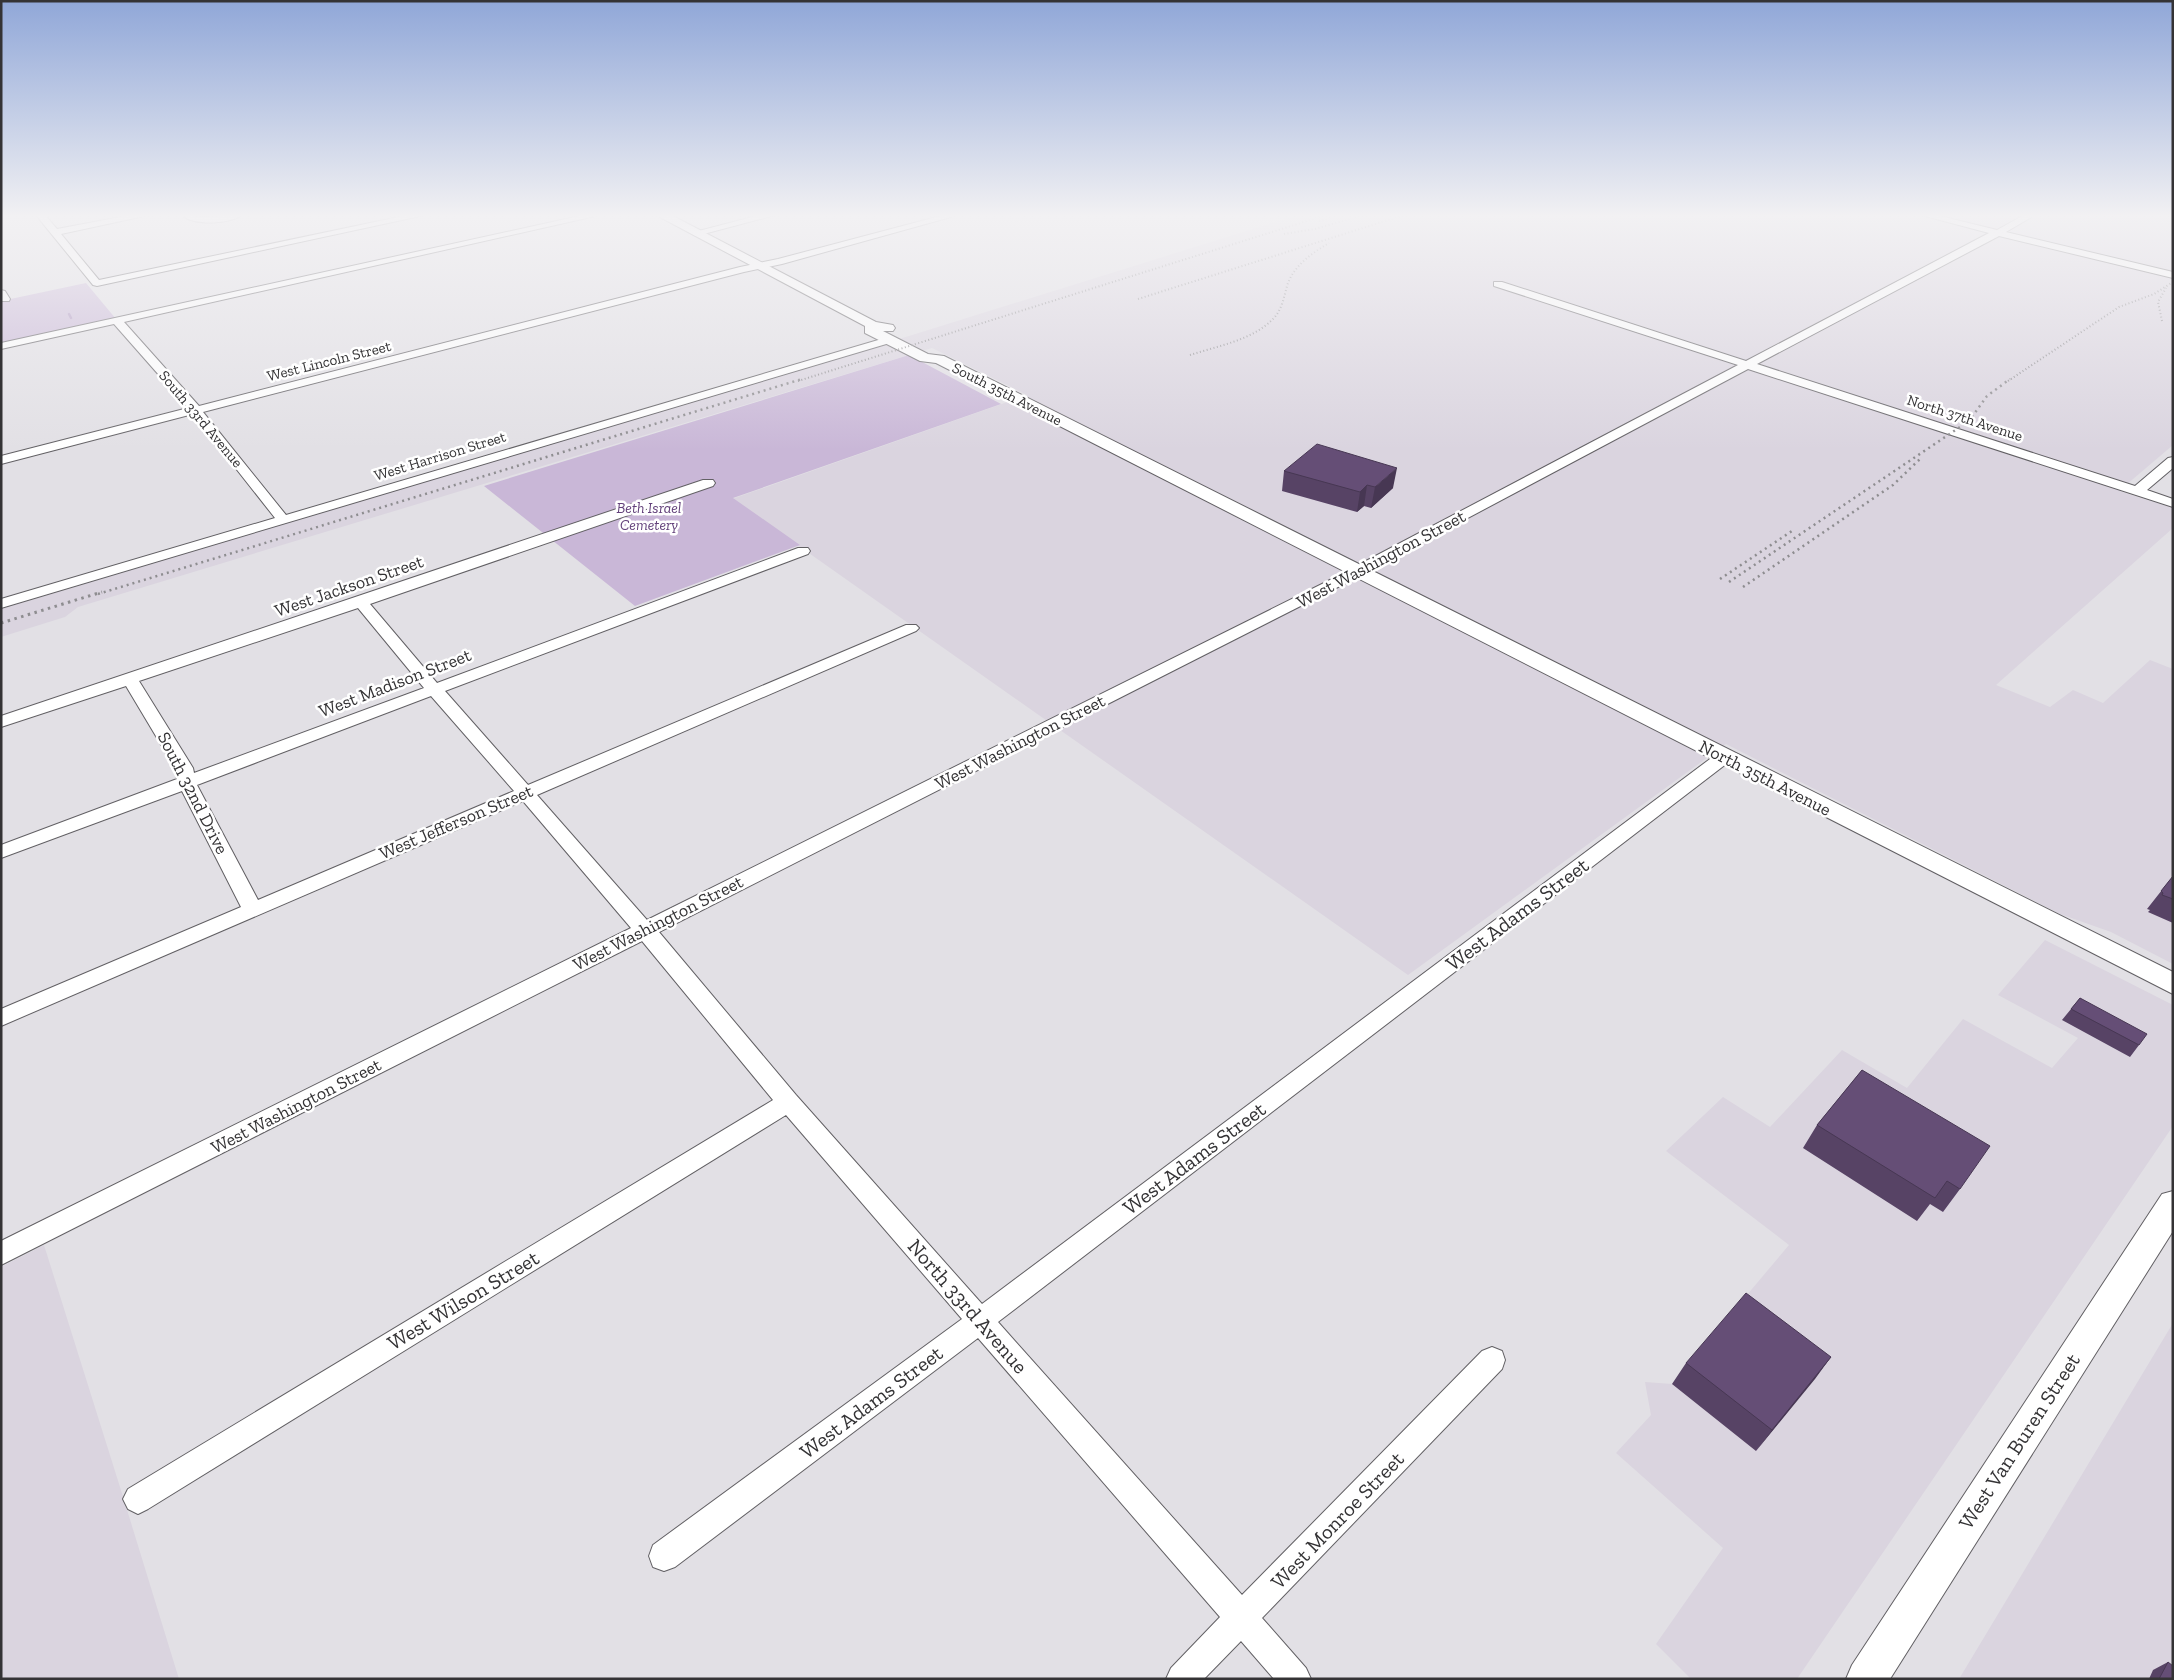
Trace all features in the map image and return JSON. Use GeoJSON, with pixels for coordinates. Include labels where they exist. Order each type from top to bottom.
{"type":"FeatureCollection","features":[{"type":"Feature","properties":{"kind":"main road","name":"South 35th Avenue"},"geometry":{"type":"LineString","coordinates":[[812,293],[872,325],[885,326],[939,354],[939,359],[1357,572]]}},
{"type":"Feature","properties":{"kind":"main road"},"geometry":{"type":"LineString","coordinates":[[872,325],[870,330],[889,340],[925,358],[939,359]]}},
{"type":"Feature","properties":{"kind":"main road","name":"North 35th Avenue"},"geometry":{"type":"LineString","coordinates":[[1357,572],[2173,984]]}},
{"type":"Feature","properties":{"kind":"main road","name":"West Van Buren Street"},"geometry":{"type":"LineString","coordinates":[[1866,1679],[2173,1204]]}},
{"type":"Feature","properties":{"kind":"street"},"geometry":{"type":"LineString","coordinates":[[1,346],[238,293]]}},
{"type":"Feature","properties":{"kind":"street","name":"West Lincoln Street"},"geometry":{"type":"LineString","coordinates":[[1,460],[653,293]]}},
{"type":"Feature","properties":{"kind":"street","name":"North 37th Avenue"},"geometry":{"type":"LineString","coordinates":[[1527,293],[2173,503]]}},
{"type":"Feature","properties":{"kind":"street","name":"West Washington Street"},"geometry":{"type":"LineString","coordinates":[[1,1254],[1357,572],[1883,293]]}},
{"type":"Feature","properties":{"kind":"street","name":"South 33rd Avenue"},"geometry":{"type":"LineString","coordinates":[[117,320],[196,410],[283,520]]}},
{"type":"Feature","properties":{"kind":"street","name":"West Harrison Street"},"geometry":{"type":"LineString","coordinates":[[1,604],[889,340]]}},
{"type":"Feature","properties":{"kind":"street"},"geometry":{"type":"LineString","coordinates":[[2138,491],[2173,462]]}},
{"type":"Feature","properties":{"kind":"street","name":"West Jackson Street"},"geometry":{"type":"LineString","coordinates":[[1,722],[361,602],[708,483]]}},
{"type":"Feature","properties":{"kind":"street","name":"West Madison Street"},"geometry":{"type":"LineString","coordinates":[[1,852],[803,551]]}},
{"type":"Feature","properties":{"kind":"street"},"geometry":{"type":"LineString","coordinates":[[361,602],[433,690],[526,792],[644,930]]}},
{"type":"Feature","properties":{"kind":"street","name":"West Jefferson Street"},"geometry":{"type":"LineString","coordinates":[[1,1018],[911,628]]}},
{"type":"Feature","properties":{"kind":"street","name":"South 32nd Drive"},"geometry":{"type":"LineString","coordinates":[[130,679],[184,768],[186,782],[253,910]]}},
{"type":"Feature","properties":{"kind":"street","name":"West Adams Street"},"geometry":{"type":"LineString","coordinates":[[664,1556],[981,1320],[1724,757]]}},
{"type":"Feature","properties":{"kind":"street","name":"North 33rd Avenue"},"geometry":{"type":"LineString","coordinates":[[644,930],[788,1102],[1294,1679]]}},
{"type":"Feature","properties":{"kind":"street","name":"West Wilson Street"},"geometry":{"type":"LineString","coordinates":[[138,1499],[788,1102]]}},
{"type":"Feature","properties":{"kind":"street","name":"West Monroe Street"},"geometry":{"type":"LineString","coordinates":[[1182,1679],[1492,1360]]}},
{"type":"Feature","properties":{"kind":"shaded area"},"geometry":{"type":"Polygon","coordinates":[[[1046,293],[2173,293],[2173,445],[2119,491],[2173,508],[2173,528],[1996,685],[2050,707],[2073,690],[2103,703],[2150,660],[2173,669],[2173,964],[2111,932],[2060,914],[1726,744],[1408,975],[732,499],[1027,395],[932,348],[78,607],[65,617],[1,637],[1,609],[1046,293]]]}},
{"type":"Feature","properties":{"kind":"shaded area"},"geometry":{"type":"Polygon","coordinates":[[[2045,940],[2173,1005],[2173,1126],[1797,1679],[1691,1679],[1656,1644],[1723,1548],[1616,1453],[1651,1415],[1645,1382],[1672,1384],[1789,1245],[1666,1151],[1723,1097],[1770,1127],[1842,1050],[1907,1088],[1963,1019],[2052,1068],[2078,1038],[1998,995],[2045,940]]]}},
{"type":"Feature","properties":{"kind":"shaded area"},"geometry":{"type":"Polygon","coordinates":[[[44,1245],[179,1679],[1,1679],[1,1267],[44,1245]]]}},
{"type":"Feature","properties":{"kind":"shaded area"},"geometry":{"type":"Polygon","coordinates":[[[2173,1323],[2173,1679],[1959,1679],[2173,1323]]]}},
{"type":"Feature","properties":{"kind":"green space"},"geometry":{"type":"Polygon","coordinates":[[[37,293],[95,293],[116,319],[1,344],[1,301],[37,293]]]}},
{"type":"Feature","properties":{"kind":"green space","name":"Beth Israel Cemetery"},"geometry":{"type":"Polygon","coordinates":[[[909,355],[1001,404],[733,498],[800,545],[635,606],[484,486],[909,355]]]}},
{"type":"Feature","properties":{"kind":"building"},"geometry":{"type":"Polygon","coordinates":[[[1317,444],[1397,468],[1375,487],[1367,485],[1360,492],[1284,471],[1317,444]]]}},
{"type":"Feature","properties":{"kind":"building"},"geometry":{"type":"Polygon","coordinates":[[[2173,876],[2173,899],[2162,895],[2161,891],[2173,876]]]}},
{"type":"Feature","properties":{"kind":"building"},"geometry":{"type":"Polygon","coordinates":[[[2080,998],[2147,1034],[2139,1045],[2071,1009],[2080,998]]]}},
{"type":"Feature","properties":{"kind":"building"},"geometry":{"type":"Polygon","coordinates":[[[1862,1070],[1990,1146],[1960,1189],[1947,1181],[1935,1198],[1817,1125],[1862,1070]]]}},
{"type":"Feature","properties":{"kind":"building"},"geometry":{"type":"Polygon","coordinates":[[[1746,1293],[1831,1357],[1772,1430],[1686,1363],[1746,1293]]]}},
{"type":"Feature","properties":{"kind":"building"},"geometry":{"type":"Polygon","coordinates":[[[2168,1662],[2173,1666],[2173,1679],[2159,1679],[2168,1662]]]}},
{"type":"Feature","properties":{"kind":"waterway"},"geometry":{"type":"LineString","coordinates":[[69,314],[71,318]]}},
{"type":"Feature","properties":{"kind":"railway"},"geometry":{"type":"LineString","coordinates":[[798,381],[1077,293]]}},
{"type":"Feature","properties":{"kind":"railway"},"geometry":{"type":"LineString","coordinates":[[1138,299],[1156,293]]}},
{"type":"Feature","properties":{"kind":"railway"},"geometry":{"type":"LineString","coordinates":[[1190,355],[1246,337],[1266,326],[1279,311],[1285,293]]}},
{"type":"Feature","properties":{"kind":"railway"},"geometry":{"type":"LineString","coordinates":[[2008,381],[2119,307],[2155,293]]}},
{"type":"Feature","properties":{"kind":"railway"},"geometry":{"type":"LineString","coordinates":[[2162,321],[2158,302],[2163,293]]}},
{"type":"Feature","properties":{"kind":"railway"},"geometry":{"type":"LineString","coordinates":[[98,594],[802,379]]}},
{"type":"Feature","properties":{"kind":"railway"},"geometry":{"type":"LineString","coordinates":[[1729,582],[1969,421],[1987,396],[2010,379]]}},
{"type":"Feature","properties":{"kind":"railway"},"geometry":{"type":"LineString","coordinates":[[1743,587],[1893,485],[1920,459]]}},
{"type":"Feature","properties":{"kind":"railway"},"geometry":{"type":"LineString","coordinates":[[1720,579],[1792,531]]}},
{"type":"Feature","properties":{"kind":"railway"},"geometry":{"type":"LineString","coordinates":[[1,623],[102,592]]}}]}
